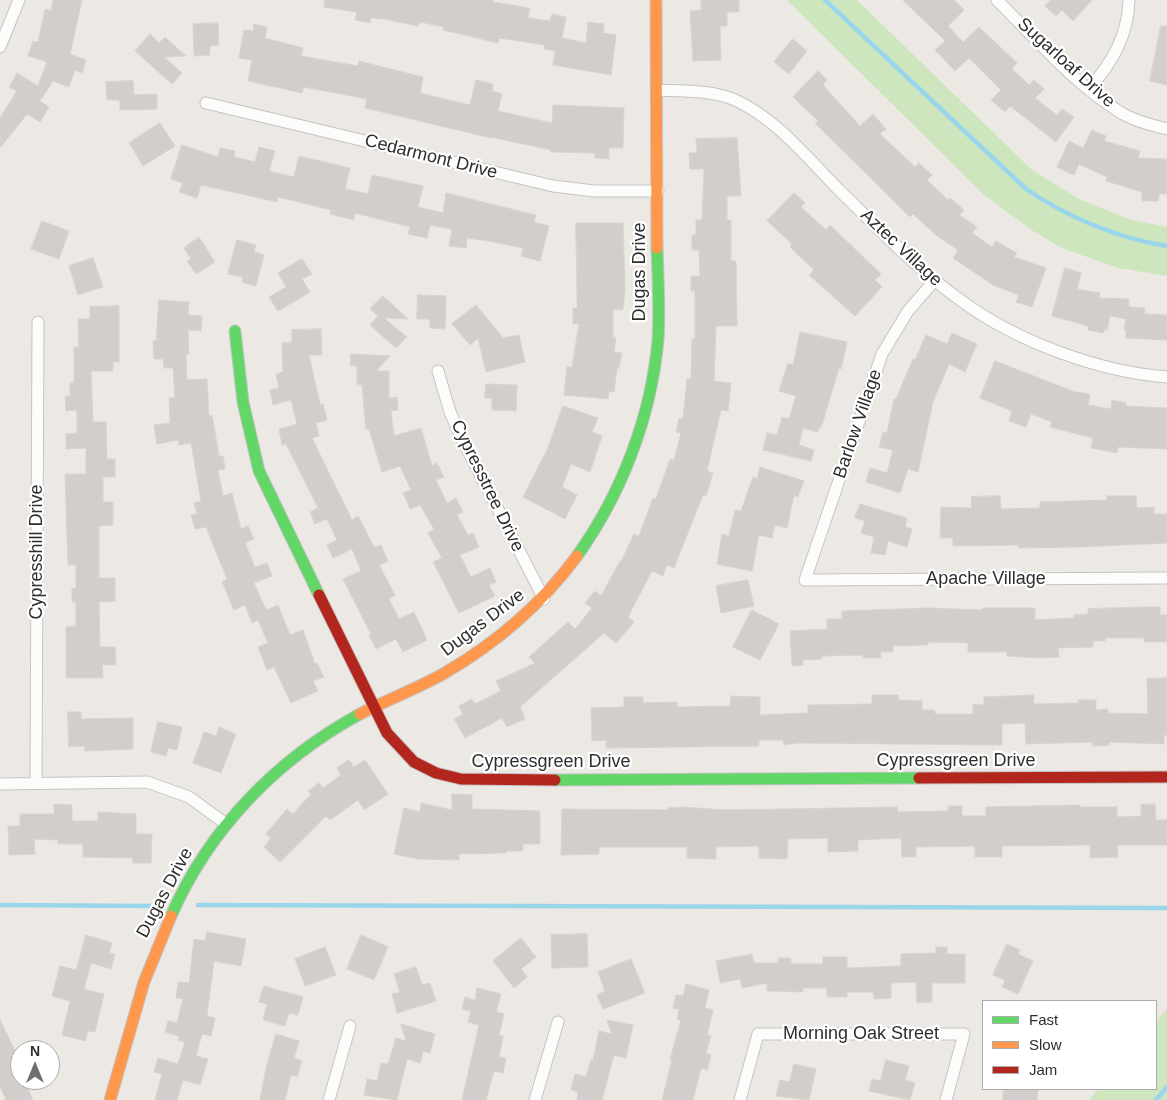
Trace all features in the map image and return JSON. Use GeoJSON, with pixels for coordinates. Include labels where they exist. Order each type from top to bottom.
{"type":"FeatureCollection","features":[{"type":"Feature","properties":{"kind":"street"},"geometry":{"type":"LineString","coordinates":[[0,47],[19,0]]}},
{"type":"Feature","properties":{"kind":"street","name":"Dugas Drive"},"geometry":{"type":"LineString","coordinates":[[110,1100],[145,978],[158,941],[191,875],[226,824],[260,788],[298,754],[327,732],[374,707],[432,680],[471,658],[510,629],[544,599],[582,552],[602,521],[628,469],[643,424],[653,380],[658,339],[656,0]]}},
{"type":"Feature","properties":{"kind":"street","name":"Sugarloaf Drive"},"geometry":{"type":"LineString","coordinates":[[997,0],[1089,88],[1123,114],[1140,122],[1167,129]]}},
{"type":"Feature","properties":{"kind":"street"},"geometry":{"type":"LineString","coordinates":[[1089,88],[1103,72],[1119,47],[1129,0]]}},
{"type":"Feature","properties":{"kind":"street","name":"Aztec Village"},"geometry":{"type":"LineString","coordinates":[[657,90],[720,95],[745,105],[770,122],[904,254],[965,304],[1054,350],[1095,364],[1167,377]]}},
{"type":"Feature","properties":{"kind":"street","name":"Cedarmont Drive"},"geometry":{"type":"LineString","coordinates":[[206,103],[552,186],[594,191],[658,191]]}},
{"type":"Feature","properties":{"kind":"street","name":"Barlow Village"},"geometry":{"type":"LineString","coordinates":[[805,580],[882,354],[908,311],[935,280]]}},
{"type":"Feature","properties":{"kind":"street","name":"Cypresshill Drive"},"geometry":{"type":"LineString","coordinates":[[36,783],[38,322]]}},
{"type":"Feature","properties":{"kind":"street","name":"Cypressgreen Drive"},"geometry":{"type":"LineString","coordinates":[[235,331],[239,383],[247,430],[259,471],[393,743],[408,759],[427,771],[462,779],[1167,777]]}},
{"type":"Feature","properties":{"kind":"street","name":"Cypresstree Drive"},"geometry":{"type":"LineString","coordinates":[[438,371],[450,412],[461,436],[544,599]]}},
{"type":"Feature","properties":{"kind":"street","name":"Apache Village"},"geometry":{"type":"LineString","coordinates":[[805,580],[1167,578]]}},
{"type":"Feature","properties":{"kind":"street"},"geometry":{"type":"LineString","coordinates":[[0,784],[124,781],[156,784],[190,798],[226,824]]}},
{"type":"Feature","properties":{"kind":"street"},"geometry":{"type":"LineString","coordinates":[[535,1100],[558,1022]]}},
{"type":"Feature","properties":{"kind":"street"},"geometry":{"type":"LineString","coordinates":[[329,1100],[350,1026]]}},
{"type":"Feature","properties":{"kind":"street","name":"Morning Oak Street"},"geometry":{"type":"LineString","coordinates":[[740,1100],[758,1034],[964,1034],[946,1100]]}},
{"type":"Feature","properties":{"kind":"green space"},"geometry":{"type":"Polygon","coordinates":[[[787,0],[857,0],[1032,170],[1079,199],[1128,219],[1167,227],[1167,276],[1118,268],[1062,248],[1033,231],[983,194],[787,0]]]}},
{"type":"Feature","properties":{"kind":"green space"},"geometry":{"type":"Polygon","coordinates":[[[1167,1009],[1167,1100],[1089,1100],[1097,1090],[1157,1090],[1157,1021],[1167,1009]]]}},
{"type":"Feature","properties":{"kind":"building"},"geometry":{"type":"Polygon","coordinates":[[[53,0],[82,0],[70,54],[86,60],[82,73],[75,70],[69,87],[53,81],[40,101],[49,107],[40,122],[27,114],[0,148],[0,118],[17,91],[9,87],[17,73],[38,86],[47,62],[28,56],[33,41],[38,42],[45,9],[51,11],[53,0]]]}},
{"type":"Feature","properties":{"kind":"building"},"geometry":{"type":"Polygon","coordinates":[[[325,0],[493,0],[492,2],[530,8],[528,18],[550,21],[552,14],[566,17],[562,38],[586,43],[588,22],[604,24],[603,33],[616,35],[611,75],[553,65],[555,51],[544,49],[545,45],[499,38],[498,43],[443,30],[444,27],[420,22],[418,26],[384,19],[371,18],[370,23],[355,20],[357,12],[324,7],[325,0]]]}},
{"type":"Feature","properties":{"kind":"building"},"geometry":{"type":"Polygon","coordinates":[[[701,0],[739,0],[739,12],[727,12],[727,26],[720,26],[721,60],[693,61],[690,11],[701,10],[701,0]]]}},
{"type":"Feature","properties":{"kind":"building"},"geometry":{"type":"Polygon","coordinates":[[[903,0],[954,0],[964,10],[948,26],[963,42],[979,27],[1017,63],[1012,69],[1029,85],[1034,80],[1044,89],[1035,98],[1057,115],[1062,109],[1074,117],[1056,142],[1010,106],[1005,112],[991,100],[1001,90],[969,58],[955,71],[935,50],[945,41],[903,0]]]}},
{"type":"Feature","properties":{"kind":"building"},"geometry":{"type":"Polygon","coordinates":[[[1051,0],[1092,0],[1073,21],[1062,10],[1056,16],[1045,6],[1051,0]]]}},
{"type":"Feature","properties":{"kind":"building"},"geometry":{"type":"Polygon","coordinates":[[[218,23],[219,45],[210,46],[210,55],[194,56],[193,24],[218,23]]]}},
{"type":"Feature","properties":{"kind":"building"},"geometry":{"type":"Polygon","coordinates":[[[254,24],[267,27],[265,38],[303,48],[301,56],[358,66],[359,61],[423,77],[420,93],[470,105],[476,80],[493,84],[492,91],[502,94],[498,111],[552,123],[553,105],[624,108],[623,148],[609,148],[609,159],[595,158],[595,153],[551,152],[551,150],[491,138],[365,108],[367,99],[304,87],[302,93],[248,81],[252,60],[239,58],[244,30],[253,31],[254,24]]]}},
{"type":"Feature","properties":{"kind":"building"},"geometry":{"type":"Polygon","coordinates":[[[1161,26],[1167,26],[1167,85],[1150,81],[1161,26]]]}},
{"type":"Feature","properties":{"kind":"building"},"geometry":{"type":"Polygon","coordinates":[[[150,34],[159,43],[165,37],[186,56],[164,57],[182,73],[172,84],[135,51],[150,34]]]}},
{"type":"Feature","properties":{"kind":"building"},"geometry":{"type":"Polygon","coordinates":[[[793,39],[807,51],[789,74],[774,62],[793,39]]]}},
{"type":"Feature","properties":{"kind":"building"},"geometry":{"type":"Polygon","coordinates":[[[818,71],[827,80],[823,85],[860,126],[873,114],[886,129],[880,134],[915,167],[919,163],[932,175],[927,180],[948,200],[950,198],[964,210],[959,215],[977,227],[972,233],[992,247],[996,241],[1017,253],[1014,257],[1046,268],[1032,307],[1016,302],[1019,295],[993,285],[953,258],[958,250],[936,235],[913,214],[910,217],[815,123],[818,121],[793,97],[818,71]]]}},
{"type":"Feature","properties":{"kind":"building"},"geometry":{"type":"Polygon","coordinates":[[[133,81],[134,95],[157,94],[157,109],[120,110],[120,100],[107,100],[106,82],[133,81]]]}},
{"type":"Feature","properties":{"kind":"building"},"geometry":{"type":"Polygon","coordinates":[[[160,123],[175,146],[143,166],[129,143],[160,123]]]}},
{"type":"Feature","properties":{"kind":"building"},"geometry":{"type":"Polygon","coordinates":[[[1092,130],[1106,136],[1104,141],[1140,151],[1138,158],[1167,159],[1167,194],[1159,194],[1158,201],[1142,201],[1142,192],[1106,181],[1107,177],[1079,164],[1074,175],[1057,167],[1069,141],[1083,148],[1092,130]]]}},
{"type":"Feature","properties":{"kind":"building"},"geometry":{"type":"Polygon","coordinates":[[[737,138],[741,196],[727,196],[727,220],[731,220],[731,261],[736,261],[737,326],[716,326],[714,381],[731,383],[728,411],[721,410],[707,471],[713,473],[706,496],[703,495],[674,568],[667,565],[663,576],[652,571],[628,617],[634,622],[616,643],[604,633],[520,707],[525,719],[507,727],[502,718],[465,738],[454,719],[463,714],[459,706],[472,699],[475,704],[501,691],[496,681],[535,663],[529,657],[568,622],[575,629],[592,608],[585,603],[595,591],[601,596],[621,562],[634,534],[639,536],[653,498],[656,499],[670,459],[674,460],[681,433],[676,432],[679,418],[683,419],[687,379],[691,379],[692,339],[695,339],[695,291],[691,291],[691,276],[700,276],[699,250],[692,250],[692,235],[696,235],[696,220],[702,220],[704,169],[690,169],[689,153],[697,153],[696,139],[737,138]]]}},
{"type":"Feature","properties":{"kind":"building"},"geometry":{"type":"Polygon","coordinates":[[[182,145],[218,157],[220,148],[235,151],[234,157],[255,162],[259,147],[275,151],[269,171],[294,177],[299,156],[350,168],[345,189],[368,194],[372,175],[423,186],[418,207],[443,213],[446,193],[536,215],[534,222],[549,226],[540,261],[521,256],[523,248],[488,241],[467,238],[466,248],[449,246],[452,229],[430,225],[427,238],[408,234],[410,227],[355,213],[354,220],[330,214],[331,210],[278,197],[277,202],[201,185],[197,198],[179,192],[183,183],[171,179],[182,145]]]}},
{"type":"Feature","properties":{"kind":"building"},"geometry":{"type":"Polygon","coordinates":[[[794,193],[805,203],[801,207],[826,230],[830,225],[881,274],[875,280],[882,287],[855,316],[809,275],[814,270],[790,247],[792,244],[767,221],[794,193]]]}},
{"type":"Feature","properties":{"kind":"building"},"geometry":{"type":"Polygon","coordinates":[[[42,221],[69,231],[59,259],[31,249],[42,221]]]}},
{"type":"Feature","properties":{"kind":"building"},"geometry":{"type":"Polygon","coordinates":[[[576,223],[623,223],[625,289],[623,310],[613,309],[613,337],[616,338],[614,352],[622,353],[619,368],[617,368],[614,392],[609,391],[608,399],[564,395],[567,367],[572,367],[579,324],[573,324],[573,308],[577,308],[576,223]]]}},
{"type":"Feature","properties":{"kind":"building"},"geometry":{"type":"Polygon","coordinates":[[[199,237],[215,262],[196,274],[187,261],[191,259],[184,248],[199,237]]]}},
{"type":"Feature","properties":{"kind":"building"},"geometry":{"type":"Polygon","coordinates":[[[237,240],[256,245],[254,252],[264,255],[256,286],[242,282],[243,277],[228,274],[237,240]]]}},
{"type":"Feature","properties":{"kind":"building"},"geometry":{"type":"Polygon","coordinates":[[[93,258],[103,287],[78,295],[69,266],[93,258]]]}},
{"type":"Feature","properties":{"kind":"building"},"geometry":{"type":"Polygon","coordinates":[[[302,259],[312,274],[302,279],[310,292],[278,311],[269,297],[286,287],[278,273],[302,259]]]}},
{"type":"Feature","properties":{"kind":"building"},"geometry":{"type":"Polygon","coordinates":[[[1065,268],[1081,273],[1077,289],[1100,293],[1099,298],[1129,299],[1129,307],[1145,308],[1144,314],[1167,315],[1167,340],[1126,338],[1126,330],[1124,330],[1126,319],[1110,316],[1107,330],[1104,330],[1103,333],[1088,330],[1088,326],[1052,316],[1065,268]]]}},
{"type":"Feature","properties":{"kind":"building"},"geometry":{"type":"Polygon","coordinates":[[[418,295],[446,296],[445,329],[430,328],[430,319],[417,319],[418,295]]]}},
{"type":"Feature","properties":{"kind":"building"},"geometry":{"type":"Polygon","coordinates":[[[383,296],[408,319],[384,318],[407,337],[396,348],[370,325],[378,316],[370,309],[383,296]]]}},
{"type":"Feature","properties":{"kind":"building"},"geometry":{"type":"Polygon","coordinates":[[[159,300],[189,302],[188,315],[202,316],[201,331],[188,330],[189,354],[186,354],[187,380],[207,379],[209,416],[212,415],[219,456],[223,456],[225,469],[218,470],[223,496],[232,493],[241,529],[248,526],[254,539],[245,543],[255,567],[267,563],[272,576],[254,583],[264,605],[267,610],[278,605],[290,635],[303,630],[315,664],[317,663],[324,677],[313,681],[318,691],[291,703],[274,667],[267,670],[258,647],[268,643],[258,620],[252,623],[245,605],[234,610],[222,582],[227,579],[206,527],[195,529],[191,515],[197,514],[194,503],[201,501],[191,443],[179,445],[178,440],[157,444],[154,425],[170,423],[169,398],[175,398],[173,368],[164,368],[163,359],[154,359],[153,341],[156,341],[159,300]]]}},
{"type":"Feature","properties":{"kind":"building"},"geometry":{"type":"Polygon","coordinates":[[[476,305],[503,338],[519,335],[525,362],[486,372],[478,338],[470,345],[452,324],[476,305]]]}},
{"type":"Feature","properties":{"kind":"building"},"geometry":{"type":"Polygon","coordinates":[[[119,306],[119,362],[113,362],[113,371],[91,371],[93,422],[106,422],[107,459],[115,459],[115,477],[103,477],[103,502],[113,502],[113,525],[99,526],[99,578],[115,578],[115,601],[99,602],[100,647],[115,647],[116,665],[102,665],[103,678],[66,678],[66,627],[76,626],[76,602],[72,602],[72,588],[76,588],[76,565],[68,565],[65,474],[86,474],[86,448],[66,449],[66,434],[77,433],[77,410],[66,411],[65,396],[70,396],[70,383],[74,383],[74,347],[79,347],[78,319],[90,319],[90,307],[119,306]]]}},
{"type":"Feature","properties":{"kind":"building"},"geometry":{"type":"Polygon","coordinates":[[[321,329],[322,355],[309,355],[320,404],[323,404],[327,420],[316,423],[319,436],[312,438],[352,520],[358,516],[374,547],[381,545],[388,561],[379,565],[395,595],[389,599],[399,619],[414,612],[427,640],[403,652],[396,639],[376,649],[369,635],[371,634],[343,579],[361,571],[352,549],[333,558],[327,545],[337,540],[327,519],[315,524],[310,512],[318,508],[286,444],[282,445],[279,429],[297,424],[291,400],[273,405],[270,390],[279,388],[276,374],[283,372],[282,343],[292,342],[292,330],[321,329]]]}},
{"type":"Feature","properties":{"kind":"building"},"geometry":{"type":"Polygon","coordinates":[[[800,332],[847,342],[841,369],[839,368],[821,428],[819,427],[818,432],[803,428],[799,445],[814,450],[811,461],[763,450],[767,433],[777,435],[782,417],[789,419],[796,396],[779,391],[788,363],[793,365],[800,332]]]}},
{"type":"Feature","properties":{"kind":"building"},"geometry":{"type":"Polygon","coordinates":[[[952,333],[977,344],[965,372],[949,364],[933,402],[918,472],[908,469],[900,493],[866,482],[870,468],[887,473],[893,450],[879,447],[883,432],[887,433],[894,399],[896,399],[913,359],[915,360],[926,335],[947,344],[952,333]]]}},
{"type":"Feature","properties":{"kind":"building"},"geometry":{"type":"Polygon","coordinates":[[[351,354],[390,356],[376,371],[389,371],[389,398],[397,397],[398,410],[391,411],[394,436],[421,428],[432,466],[437,463],[444,477],[436,480],[447,503],[456,498],[463,512],[457,515],[468,535],[473,533],[479,547],[460,555],[471,577],[490,568],[496,582],[489,585],[495,596],[459,613],[433,562],[442,558],[428,533],[434,529],[420,505],[410,509],[403,493],[411,490],[400,466],[382,472],[369,429],[366,429],[362,385],[357,384],[357,366],[351,366],[351,354]]]}},
{"type":"Feature","properties":{"kind":"building"},"geometry":{"type":"Polygon","coordinates":[[[995,361],[1075,392],[1090,394],[1088,405],[1111,409],[1112,400],[1126,403],[1126,406],[1167,408],[1167,449],[1118,447],[1117,453],[1091,448],[1093,438],[1050,427],[1052,422],[1031,414],[1026,427],[1009,421],[1012,411],[980,398],[995,361]]]}},
{"type":"Feature","properties":{"kind":"building"},"geometry":{"type":"Polygon","coordinates":[[[486,384],[517,385],[516,411],[492,410],[492,398],[485,398],[486,384]]]}},
{"type":"Feature","properties":{"kind":"building"},"geometry":{"type":"Polygon","coordinates":[[[563,406],[598,418],[592,432],[602,436],[590,472],[571,464],[562,487],[577,495],[565,519],[523,497],[547,450],[563,406]]]}},
{"type":"Feature","properties":{"kind":"building"},"geometry":{"type":"Polygon","coordinates":[[[760,467],[804,481],[798,497],[794,495],[787,528],[775,525],[772,538],[759,535],[752,571],[717,564],[722,534],[729,536],[735,510],[741,511],[753,477],[757,479],[760,467]]]}},
{"type":"Feature","properties":{"kind":"building"},"geometry":{"type":"Polygon","coordinates":[[[1000,496],[1001,509],[1040,508],[1040,502],[1107,500],[1107,496],[1136,496],[1137,508],[1154,507],[1154,514],[1167,514],[1167,543],[1018,548],[1018,545],[953,546],[953,538],[940,538],[941,507],[972,508],[971,497],[1000,496]]]}},
{"type":"Feature","properties":{"kind":"building"},"geometry":{"type":"Polygon","coordinates":[[[860,504],[907,518],[905,527],[912,529],[907,547],[888,541],[885,555],[871,553],[874,537],[861,533],[865,521],[855,518],[860,504]]]}},
{"type":"Feature","properties":{"kind":"building"},"geometry":{"type":"Polygon","coordinates":[[[748,580],[754,606],[721,613],[716,586],[748,580]]]}},
{"type":"Feature","properties":{"kind":"building"},"geometry":{"type":"Polygon","coordinates":[[[1160,607],[1160,615],[1167,615],[1167,642],[1144,642],[1144,638],[1105,638],[1105,641],[1093,641],[1093,647],[1058,648],[1059,657],[1040,658],[1007,656],[1007,652],[968,652],[968,643],[928,642],[928,645],[893,646],[893,652],[880,652],[881,658],[863,658],[863,655],[822,656],[822,659],[803,660],[803,665],[792,666],[790,631],[827,629],[827,619],[842,619],[842,611],[928,608],[983,610],[983,608],[1035,608],[1035,620],[1074,618],[1074,615],[1088,614],[1088,609],[1160,607]]]}},
{"type":"Feature","properties":{"kind":"building"},"geometry":{"type":"Polygon","coordinates":[[[752,610],[779,624],[760,660],[733,647],[752,610]]]}},
{"type":"Feature","properties":{"kind":"building"},"geometry":{"type":"Polygon","coordinates":[[[1167,678],[1167,735],[1164,735],[1164,744],[1109,742],[1109,745],[1093,746],[1093,742],[1026,744],[1025,723],[1002,724],[1002,745],[798,743],[784,745],[783,740],[759,740],[759,746],[606,748],[606,740],[592,741],[591,708],[624,707],[624,697],[643,697],[643,703],[677,702],[677,707],[730,706],[731,696],[760,697],[760,715],[808,713],[808,705],[872,704],[872,695],[898,695],[899,700],[922,701],[922,710],[935,710],[935,714],[973,714],[973,704],[984,705],[984,697],[1034,695],[1034,704],[1078,703],[1078,700],[1096,700],[1096,710],[1108,709],[1108,713],[1148,714],[1147,679],[1167,678]]]}},
{"type":"Feature","properties":{"kind":"building"},"geometry":{"type":"Polygon","coordinates":[[[68,712],[81,712],[81,719],[133,718],[133,749],[85,751],[85,746],[69,747],[68,712]]]}},
{"type":"Feature","properties":{"kind":"building"},"geometry":{"type":"Polygon","coordinates":[[[158,722],[182,727],[177,750],[168,748],[166,756],[151,752],[158,722]]]}},
{"type":"Feature","properties":{"kind":"building"},"geometry":{"type":"Polygon","coordinates":[[[219,727],[236,734],[221,773],[193,763],[204,732],[216,736],[219,727]]]}},
{"type":"Feature","properties":{"kind":"building"},"geometry":{"type":"Polygon","coordinates":[[[349,760],[354,767],[365,760],[388,794],[364,810],[358,800],[330,820],[326,816],[280,862],[264,847],[271,838],[266,834],[287,809],[293,814],[311,794],[308,791],[319,783],[323,788],[341,775],[337,768],[349,760]]]}},
{"type":"Feature","properties":{"kind":"building"},"geometry":{"type":"Polygon","coordinates":[[[452,794],[472,795],[472,809],[540,811],[540,844],[523,844],[523,851],[459,854],[459,860],[419,859],[394,854],[404,808],[420,812],[421,803],[452,810],[452,794]]]}},
{"type":"Feature","properties":{"kind":"building"},"geometry":{"type":"Polygon","coordinates":[[[54,804],[72,805],[72,821],[98,821],[98,812],[136,814],[136,834],[152,834],[151,863],[133,863],[133,858],[83,857],[83,844],[58,844],[58,840],[34,839],[35,854],[9,855],[8,826],[20,826],[20,814],[54,814],[54,804]]]}},
{"type":"Feature","properties":{"kind":"building"},"geometry":{"type":"Polygon","coordinates":[[[1155,804],[1156,820],[1167,820],[1167,845],[1117,845],[1118,857],[1090,858],[1090,845],[1002,846],[1002,857],[975,857],[975,846],[916,847],[916,857],[902,857],[901,838],[858,840],[858,851],[828,852],[828,838],[788,839],[787,859],[759,858],[759,846],[716,847],[716,859],[687,858],[687,847],[599,847],[599,854],[561,855],[562,809],[668,810],[668,808],[682,807],[726,810],[897,807],[898,812],[948,811],[948,806],[962,806],[962,816],[986,816],[986,807],[1080,805],[1080,807],[1117,807],[1117,817],[1141,816],[1141,805],[1155,804]]]}},
{"type":"Feature","properties":{"kind":"building"},"geometry":{"type":"Polygon","coordinates":[[[207,932],[246,939],[241,966],[214,961],[207,1016],[215,1018],[211,1036],[202,1034],[196,1056],[208,1059],[200,1085],[183,1080],[177,1100],[155,1100],[162,1074],[154,1072],[158,1058],[178,1064],[185,1042],[178,1040],[179,1036],[165,1032],[168,1021],[177,1023],[183,999],[176,998],[178,982],[189,983],[194,939],[205,941],[207,932]]]}},
{"type":"Feature","properties":{"kind":"building"},"geometry":{"type":"Polygon","coordinates":[[[587,934],[588,967],[552,968],[551,935],[587,934]]]}},
{"type":"Feature","properties":{"kind":"building"},"geometry":{"type":"Polygon","coordinates":[[[86,935],[112,943],[109,953],[115,954],[111,969],[91,963],[84,989],[104,994],[95,1032],[88,1031],[85,1041],[62,1035],[70,1001],[52,996],[60,966],[76,970],[86,935]]]}},
{"type":"Feature","properties":{"kind":"building"},"geometry":{"type":"Polygon","coordinates":[[[361,935],[388,947],[374,980],[347,969],[361,935]]]}},
{"type":"Feature","properties":{"kind":"building"},"geometry":{"type":"Polygon","coordinates":[[[521,938],[536,957],[521,969],[527,977],[514,988],[493,961],[521,938]]]}},
{"type":"Feature","properties":{"kind":"building"},"geometry":{"type":"Polygon","coordinates":[[[1007,944],[1020,950],[1018,954],[1033,961],[1018,994],[1002,987],[1005,980],[993,975],[1007,944]]]}},
{"type":"Feature","properties":{"kind":"building"},"geometry":{"type":"Polygon","coordinates":[[[325,947],[336,975],[305,986],[295,959],[325,947]]]}},
{"type":"Feature","properties":{"kind":"building"},"geometry":{"type":"Polygon","coordinates":[[[936,947],[947,947],[947,954],[965,954],[965,983],[932,983],[932,1002],[917,1003],[916,982],[891,983],[891,998],[874,999],[873,992],[847,992],[847,997],[827,997],[827,988],[803,988],[803,992],[767,991],[767,983],[742,988],[740,979],[720,983],[716,961],[752,954],[754,963],[778,963],[778,958],[791,958],[791,964],[823,964],[823,957],[847,957],[847,968],[901,966],[901,954],[936,953],[936,947]]]}},
{"type":"Feature","properties":{"kind":"building"},"geometry":{"type":"Polygon","coordinates":[[[631,959],[645,993],[603,1009],[597,995],[605,991],[598,972],[631,959]]]}},
{"type":"Feature","properties":{"kind":"building"},"geometry":{"type":"Polygon","coordinates":[[[416,967],[422,985],[430,983],[436,1001],[397,1013],[392,994],[400,992],[394,974],[416,967]]]}},
{"type":"Feature","properties":{"kind":"building"},"geometry":{"type":"Polygon","coordinates":[[[686,984],[709,990],[705,1008],[713,1010],[707,1035],[711,1036],[706,1053],[711,1055],[707,1070],[701,1068],[693,1100],[662,1100],[672,1060],[670,1059],[681,1020],[677,1019],[679,1009],[673,1008],[676,995],[683,996],[686,984]]]}},
{"type":"Feature","properties":{"kind":"building"},"geometry":{"type":"Polygon","coordinates":[[[264,986],[303,997],[298,1015],[289,1013],[285,1026],[263,1020],[267,1004],[259,1002],[264,986]]]}},
{"type":"Feature","properties":{"kind":"building"},"geometry":{"type":"Polygon","coordinates":[[[477,988],[501,994],[496,1012],[504,1014],[499,1035],[503,1036],[499,1057],[506,1058],[503,1073],[494,1071],[486,1100],[462,1100],[479,1025],[468,1022],[471,1011],[462,1009],[465,997],[475,1000],[477,988]]]}},
{"type":"Feature","properties":{"kind":"building"},"geometry":{"type":"Polygon","coordinates":[[[0,1020],[10,1040],[10,1090],[28,1090],[33,1100],[6,1100],[0,1086],[0,1020]]]}},
{"type":"Feature","properties":{"kind":"building"},"geometry":{"type":"Polygon","coordinates":[[[607,1020],[633,1025],[626,1058],[614,1055],[602,1100],[577,1100],[578,1092],[571,1090],[575,1074],[586,1077],[591,1060],[593,1060],[599,1031],[612,1034],[607,1020]]]}},
{"type":"Feature","properties":{"kind":"building"},"geometry":{"type":"Polygon","coordinates":[[[401,1024],[435,1034],[430,1053],[423,1051],[420,1063],[407,1059],[397,1100],[364,1095],[367,1079],[377,1081],[381,1063],[388,1064],[396,1038],[406,1041],[401,1024]]]}},
{"type":"Feature","properties":{"kind":"building"},"geometry":{"type":"Polygon","coordinates":[[[276,1034],[299,1041],[294,1058],[302,1061],[297,1077],[291,1075],[285,1100],[260,1100],[266,1068],[276,1034]]]}},
{"type":"Feature","properties":{"kind":"building"},"geometry":{"type":"Polygon","coordinates":[[[886,1060],[909,1066],[905,1080],[915,1083],[910,1100],[869,1091],[872,1079],[880,1081],[886,1060]]]}},
{"type":"Feature","properties":{"kind":"building"},"geometry":{"type":"Polygon","coordinates":[[[794,1064],[816,1069],[809,1100],[776,1096],[780,1080],[789,1082],[794,1064]]]}},
{"type":"Feature","properties":{"kind":"building"},"geometry":{"type":"Polygon","coordinates":[[[1004,1090],[1038,1090],[1037,1100],[1003,1100],[1004,1090]]]}},
{"type":"Feature","properties":{"kind":"waterway"},"geometry":{"type":"LineString","coordinates":[[825,0],[1026,189],[1058,209],[1093,225],[1130,238],[1167,246]]}},
{"type":"Feature","properties":{"kind":"waterway"},"geometry":{"type":"LineString","coordinates":[[0,905],[153,906]]}},
{"type":"Feature","properties":{"kind":"waterway"},"geometry":{"type":"LineString","coordinates":[[198,905],[1167,908]]}},
{"type":"Feature","properties":{"kind":"waterway"},"geometry":{"type":"LineString","coordinates":[[1156,1100],[1167,1087]]}},
{"type":"Feature","properties":{"kind":"traffic: fast"},"geometry":{"type":"LineString","coordinates":[[577,556],[608,507],[621,480],[632,453],[649,397],[658,340],[657,248]]}},
{"type":"Feature","properties":{"kind":"traffic: fast"},"geometry":{"type":"LineString","coordinates":[[235,331],[243,402],[259,471],[319,595]]}},
{"type":"Feature","properties":{"kind":"traffic: fast"},"geometry":{"type":"LineString","coordinates":[[171,916],[205,854],[249,799],[301,752],[360,714]]}},
{"type":"Feature","properties":{"kind":"traffic: fast"},"geometry":{"type":"LineString","coordinates":[[555,780],[919,778]]}},
{"type":"Feature","properties":{"kind":"traffic: slow"},"geometry":{"type":"LineString","coordinates":[[656,0],[657,248]]}},
{"type":"Feature","properties":{"kind":"traffic: slow"},"geometry":{"type":"LineString","coordinates":[[360,714],[443,674],[481,650],[532,607],[577,556]]}},
{"type":"Feature","properties":{"kind":"traffic: slow"},"geometry":{"type":"LineString","coordinates":[[110,1100],[144,982],[171,916]]}},
{"type":"Feature","properties":{"kind":"traffic: jam"},"geometry":{"type":"LineString","coordinates":[[319,595],[387,733],[414,762],[436,773],[461,779],[555,780]]}},
{"type":"Feature","properties":{"kind":"traffic: jam"},"geometry":{"type":"LineString","coordinates":[[919,778],[1167,777]]}}]}
